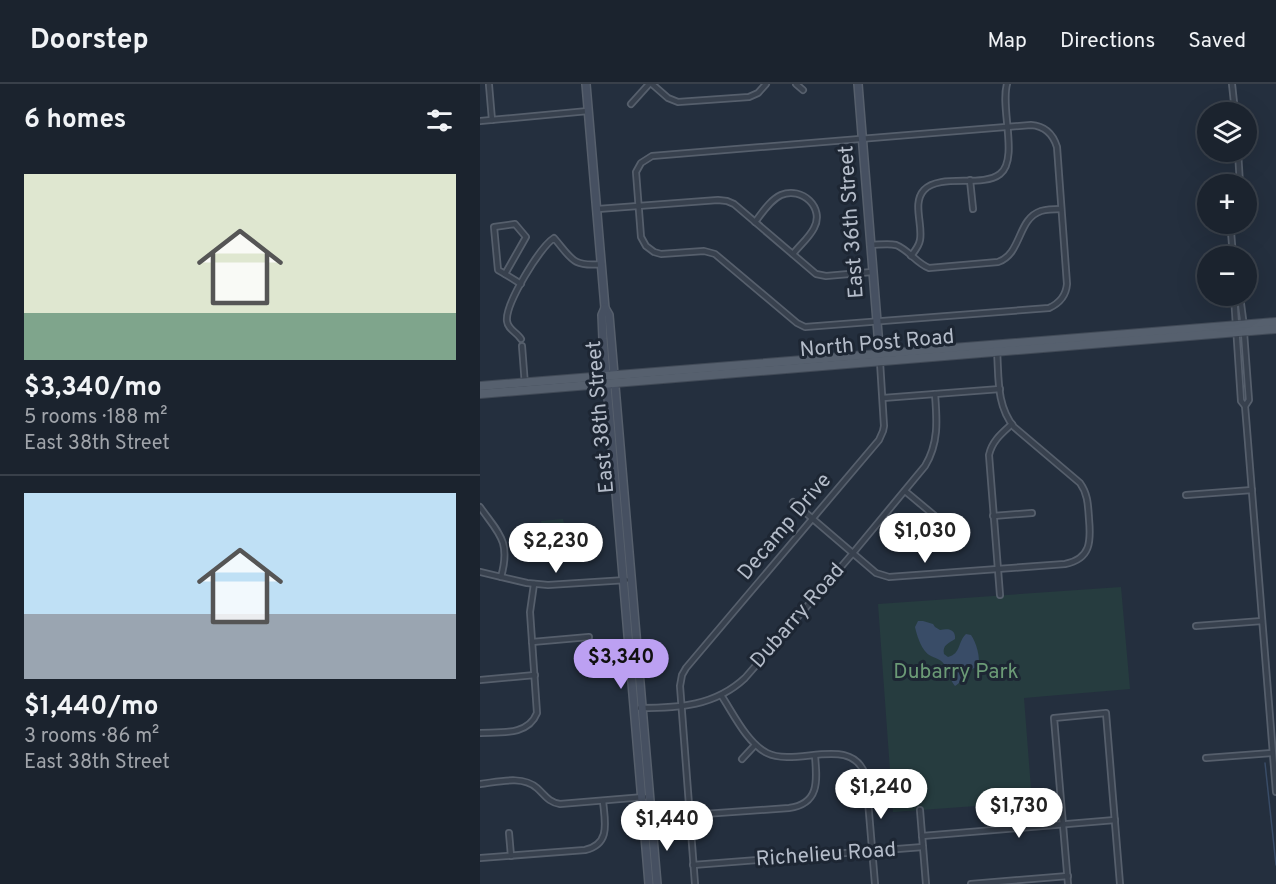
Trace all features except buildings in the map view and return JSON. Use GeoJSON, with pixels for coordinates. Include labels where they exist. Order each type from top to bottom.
{"type":"FeatureCollection","features":[{"type":"Feature","properties":{"kind":"main road","name":"East 38th Street"},"geometry":{"type":"LineString","coordinates":[[586,84],[605,308],[609,315],[611,379],[646,797],[650,884]]}},
{"type":"Feature","properties":{"kind":"main road","name":"East 36th Street"},"geometry":{"type":"LineString","coordinates":[[858,84],[880,358]]}},
{"type":"Feature","properties":{"kind":"main road","name":"North Post Road"},"geometry":{"type":"LineString","coordinates":[[1240,329],[1276,322]]}},
{"type":"Feature","properties":{"kind":"main road","name":"North Post Road"},"geometry":{"type":"LineString","coordinates":[[480,386],[525,386],[1240,329],[1276,329]]}},
{"type":"Feature","properties":{"kind":"main road","name":"North Post Road"},"geometry":{"type":"LineString","coordinates":[[480,394],[525,386]]}},
{"type":"Feature","properties":{"kind":"main road","name":"East 38th Street"},"geometry":{"type":"LineString","coordinates":[[646,797],[657,884]]}},
{"type":"Feature","properties":{"kind":"street"},"geometry":{"type":"LineString","coordinates":[[631,104],[651,84],[669,98],[682,102],[749,97],[758,93],[766,84]]}},
{"type":"Feature","properties":{"kind":"street"},"geometry":{"type":"LineString","coordinates":[[796,84],[803,90]]}},
{"type":"Feature","properties":{"kind":"street"},"geometry":{"type":"LineString","coordinates":[[911,256],[920,240],[919,205],[923,191],[936,183],[990,178],[999,175],[1005,168],[1009,160],[1005,97],[1007,84]]}},
{"type":"Feature","properties":{"kind":"street"},"geometry":{"type":"LineString","coordinates":[[1232,84],[1234,102]]}},
{"type":"Feature","properties":{"kind":"street"},"geometry":{"type":"LineString","coordinates":[[489,85],[492,120]]}},
{"type":"Feature","properties":{"kind":"street"},"geometry":{"type":"LineString","coordinates":[[480,121],[588,111]]}},
{"type":"Feature","properties":{"kind":"street"},"geometry":{"type":"LineString","coordinates":[[1039,126],[1054,138],[1057,147],[1067,284],[1066,291],[1054,306],[876,322],[802,326],[713,253],[703,251],[661,254],[649,249],[641,237],[636,172],[640,164],[652,156],[1007,127],[1039,126]]}},
{"type":"Feature","properties":{"kind":"street"},"geometry":{"type":"LineString","coordinates":[[970,180],[973,209]]}},
{"type":"Feature","properties":{"kind":"street"},"geometry":{"type":"LineString","coordinates":[[755,222],[780,195],[795,193],[808,199],[816,212],[815,226],[793,254]]}},
{"type":"Feature","properties":{"kind":"street"},"geometry":{"type":"LineString","coordinates":[[598,209],[722,200],[732,203],[812,271],[821,275],[872,272]]}},
{"type":"Feature","properties":{"kind":"street"},"geometry":{"type":"LineString","coordinates":[[870,245],[893,244],[924,266],[931,268],[1000,262],[1012,252],[1026,223],[1032,216],[1044,211],[1061,209]]}},
{"type":"Feature","properties":{"kind":"street"},"geometry":{"type":"LineString","coordinates":[[505,274],[526,237],[515,224],[494,227],[498,270],[521,284]]}},
{"type":"Feature","properties":{"kind":"street"},"geometry":{"type":"LineString","coordinates":[[521,339],[511,330],[507,321],[508,312],[511,302],[544,247],[554,238],[576,263],[602,264]]}},
{"type":"Feature","properties":{"kind":"street"},"geometry":{"type":"LineString","coordinates":[[1236,306],[1249,400],[1245,406],[1276,792]]}},
{"type":"Feature","properties":{"kind":"street"},"geometry":{"type":"LineString","coordinates":[[1240,306],[1240,329]]}},
{"type":"Feature","properties":{"kind":"street"},"geometry":{"type":"LineString","coordinates":[[522,345],[525,386]]}},
{"type":"Feature","properties":{"kind":"street"},"geometry":{"type":"LineString","coordinates":[[793,502],[876,573],[889,577],[1069,563],[1083,556],[1090,538],[1088,499],[1085,490],[1080,483],[1012,424],[1002,407],[997,349]]}},
{"type":"Feature","properties":{"kind":"street","name":"Decamp Drive"},"geometry":{"type":"LineString","coordinates":[[695,884],[681,706],[682,675],[881,437],[884,426],[880,358]]}},
{"type":"Feature","properties":{"kind":"street"},"geometry":{"type":"LineString","coordinates":[[883,398],[1000,389]]}},
{"type":"Feature","properties":{"kind":"street","name":"Dubarry Road"},"geometry":{"type":"LineString","coordinates":[[639,708],[681,706],[704,702],[722,695],[745,678],[925,466],[933,449],[937,425],[935,394]]}},
{"type":"Feature","properties":{"kind":"street"},"geometry":{"type":"LineString","coordinates":[[1000,595],[989,453],[996,439],[1012,424]]}},
{"type":"Feature","properties":{"kind":"street"},"geometry":{"type":"LineString","coordinates":[[1186,495],[1252,490]]}},
{"type":"Feature","properties":{"kind":"street"},"geometry":{"type":"LineString","coordinates":[[905,491],[941,521]]}},
{"type":"Feature","properties":{"kind":"street"},"geometry":{"type":"LineString","coordinates":[[480,507],[503,542],[506,558],[501,577]]}},
{"type":"Feature","properties":{"kind":"street"},"geometry":{"type":"LineString","coordinates":[[993,516],[1032,513]]}},
{"type":"Feature","properties":{"kind":"street"},"geometry":{"type":"LineString","coordinates":[[480,572],[534,584],[557,585],[628,579]]}},
{"type":"Feature","properties":{"kind":"street"},"geometry":{"type":"LineString","coordinates":[[480,733],[519,730],[532,723],[536,717],[538,708],[530,607],[534,584]]}},
{"type":"Feature","properties":{"kind":"street"},"geometry":{"type":"LineString","coordinates":[[1196,626],[1262,621]]}},
{"type":"Feature","properties":{"kind":"street"},"geometry":{"type":"LineString","coordinates":[[532,642],[588,637]]}},
{"type":"Feature","properties":{"kind":"street"},"geometry":{"type":"LineString","coordinates":[[480,680],[535,675]]}},
{"type":"Feature","properties":{"kind":"street"},"geometry":{"type":"LineString","coordinates":[[722,695],[750,740],[764,752],[790,758],[844,755],[852,757],[861,765],[866,777],[875,884]]}},
{"type":"Feature","properties":{"kind":"street"},"geometry":{"type":"LineString","coordinates":[[1068,884],[1054,718],[1106,713],[1120,884]]}},
{"type":"Feature","properties":{"kind":"street"},"geometry":{"type":"LineString","coordinates":[[742,759],[755,745]]}},
{"type":"Feature","properties":{"kind":"street"},"geometry":{"type":"LineString","coordinates":[[1206,758],[1272,753]]}},
{"type":"Feature","properties":{"kind":"street"},"geometry":{"type":"LineString","coordinates":[[690,816],[800,806],[816,788],[815,756]]}},
{"type":"Feature","properties":{"kind":"street"},"geometry":{"type":"LineString","coordinates":[[480,784],[525,782],[535,787],[549,800],[560,804],[646,797]]}},
{"type":"Feature","properties":{"kind":"street"},"geometry":{"type":"LineString","coordinates":[[480,858],[586,849],[595,846],[605,831],[603,801]]}},
{"type":"Feature","properties":{"kind":"street"},"geometry":{"type":"LineString","coordinates":[[920,810],[926,884]]}},
{"type":"Feature","properties":{"kind":"street"},"geometry":{"type":"LineString","coordinates":[[922,836],[1115,820]]}},
{"type":"Feature","properties":{"kind":"street"},"geometry":{"type":"LineString","coordinates":[[509,833],[511,856]]}},
{"type":"Feature","properties":{"kind":"street","name":"Richelieu Road"},"geometry":{"type":"LineString","coordinates":[[693,865],[923,847]]}},
{"type":"Feature","properties":{"kind":"street"},"geometry":{"type":"LineString","coordinates":[[971,884],[1068,876]]}},
{"type":"Feature","properties":{"kind":"green space"},"geometry":{"type":"Polygon","coordinates":[[[563,519],[565,528],[543,531],[541,521],[563,519]]]}},
{"type":"Feature","properties":{"kind":"green space","name":"Dubarry Park"},"geometry":{"type":"Polygon","coordinates":[[[1121,587],[1130,689],[1024,698],[1032,802],[893,812],[878,604],[1121,587]]]}},
{"type":"Feature","properties":{"kind":"water"},"geometry":{"type":"Polygon","coordinates":[[[918,621],[933,624],[940,630],[953,631],[955,639],[944,648],[944,654],[948,657],[955,653],[966,634],[971,635],[979,659],[978,667],[971,670],[955,686],[944,664],[928,654],[923,647],[915,627],[918,621]]]}},
{"type":"Feature","properties":{"kind":"waterway"},"geometry":{"type":"LineString","coordinates":[[1265,763],[1276,865]]}}]}
